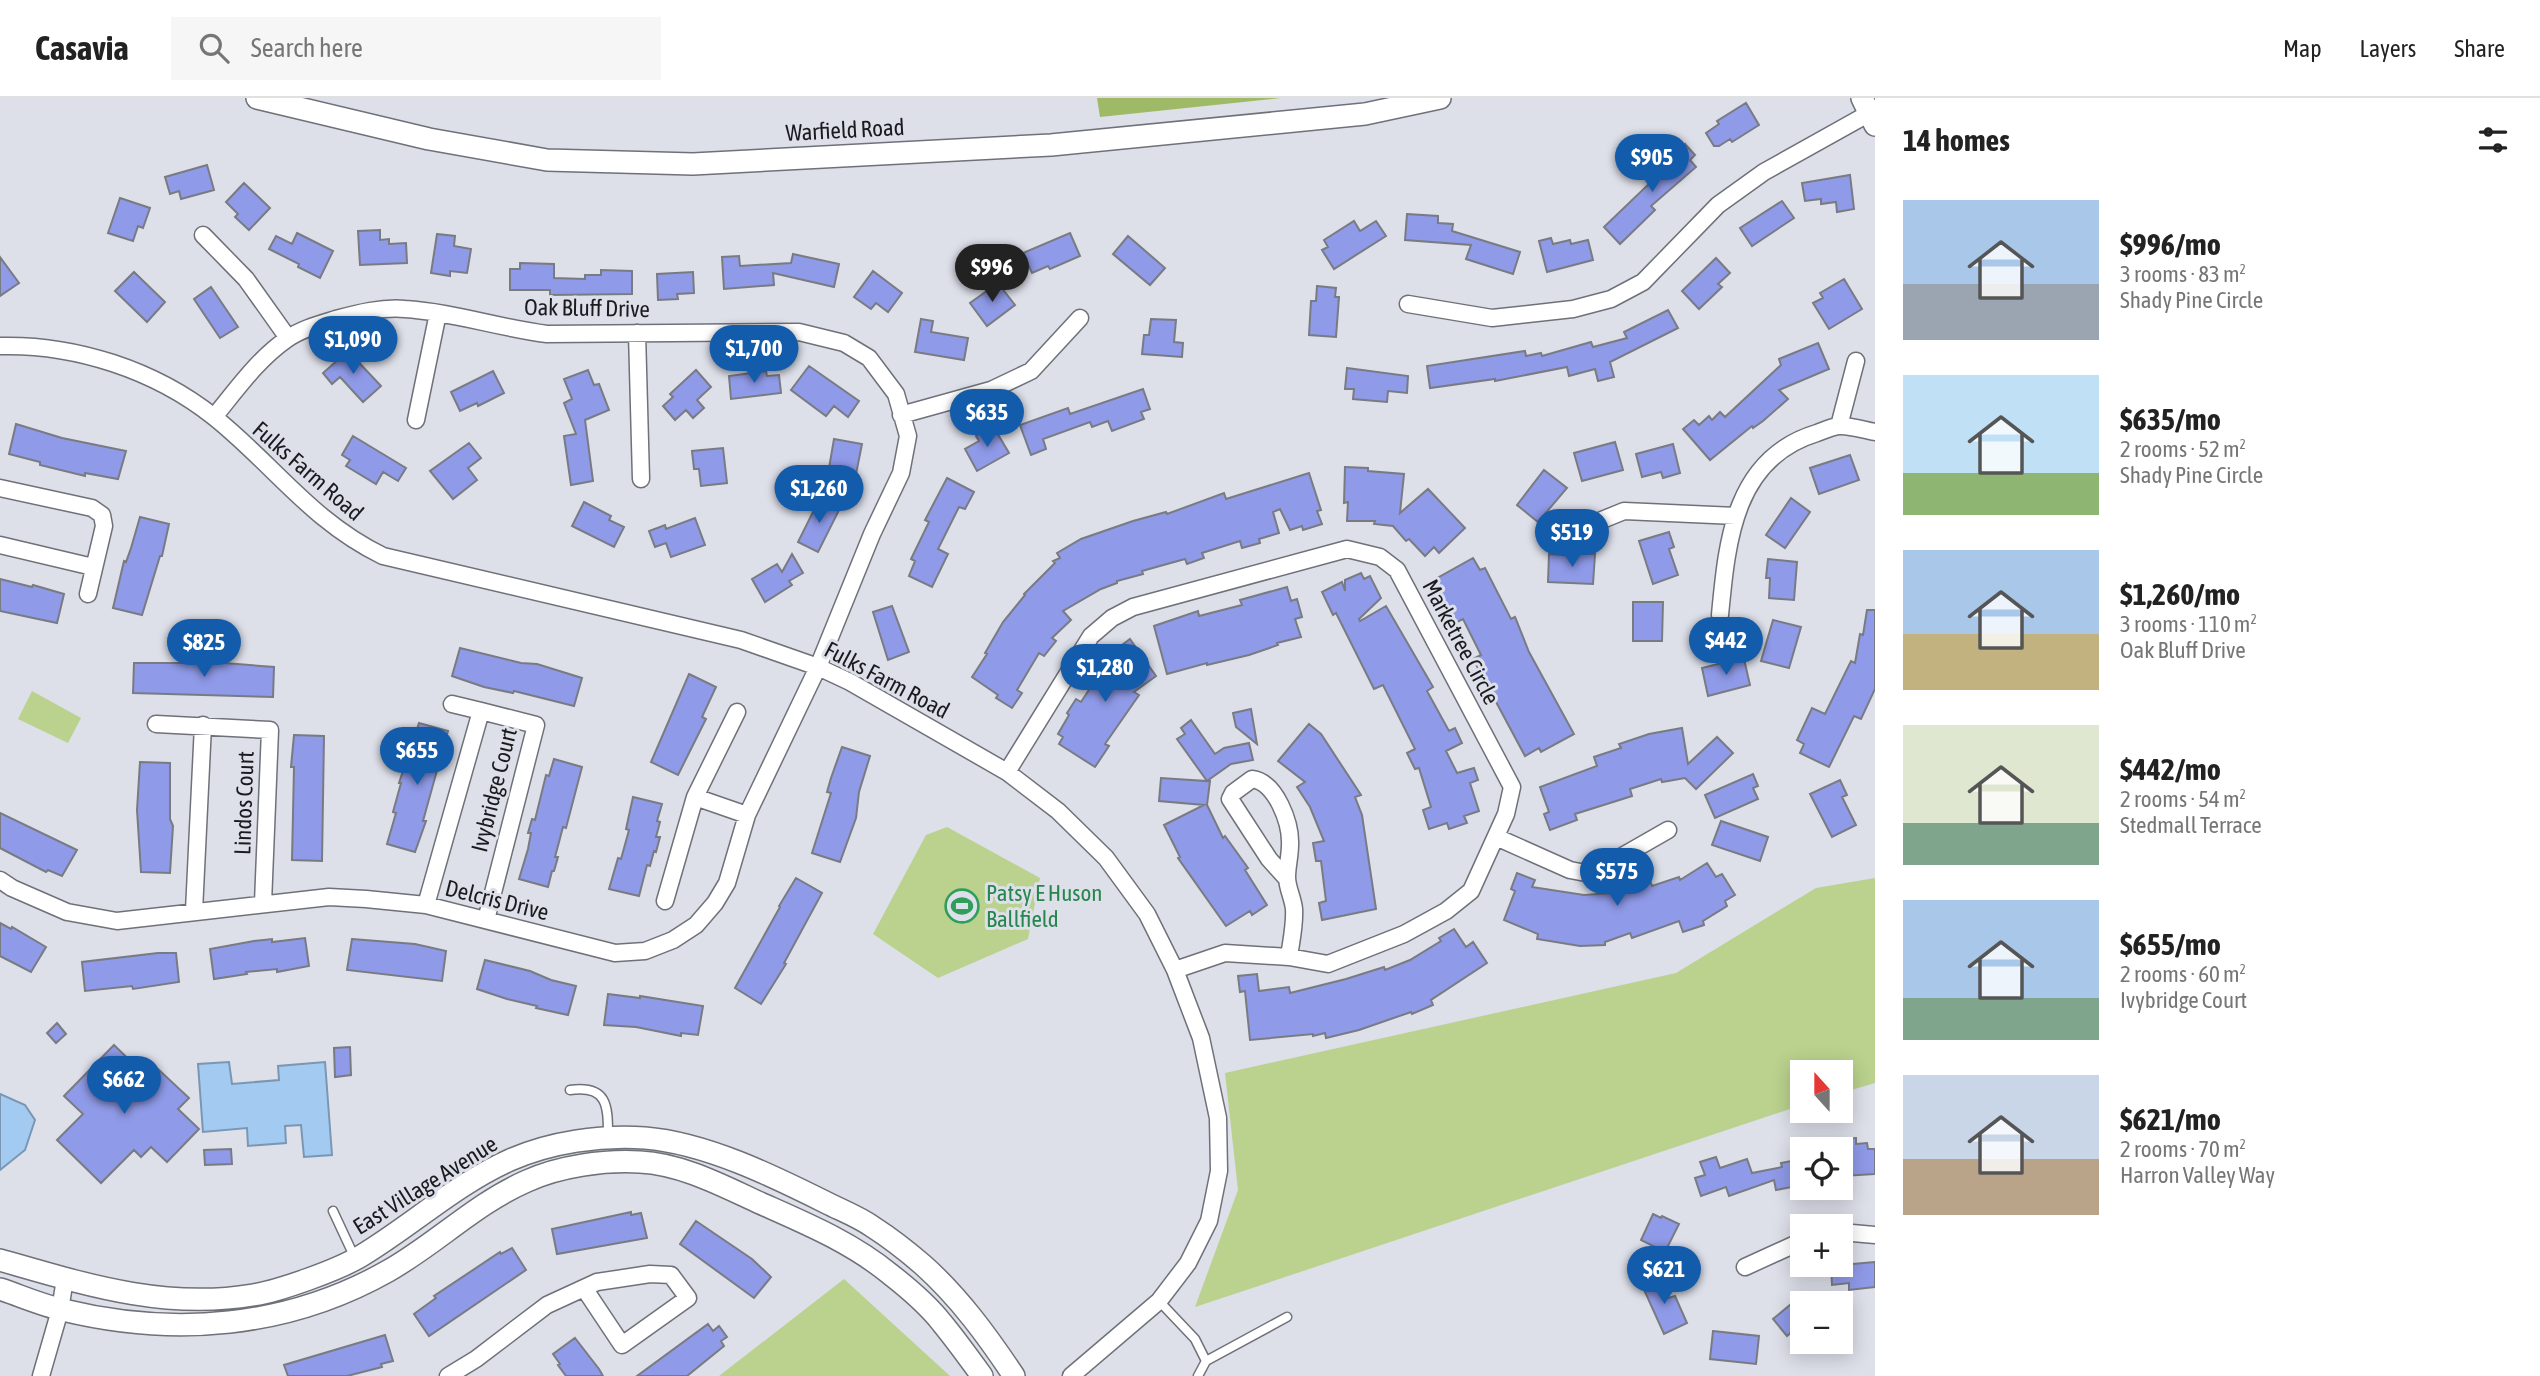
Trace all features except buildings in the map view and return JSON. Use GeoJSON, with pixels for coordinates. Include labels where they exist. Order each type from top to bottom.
{"type":"FeatureCollection","features":[{"type":"Feature","properties":{"kind":"street","name":"Warfield Road"},"geometry":{"type":"LineString","coordinates":[[257,98],[429,139],[547,160],[693,164],[1051,145],[1365,114],[1440,98]]}},
{"type":"Feature","properties":{"kind":"street"},"geometry":{"type":"LineString","coordinates":[[1408,304],[1492,318],[1573,309],[1611,299],[1643,282],[1718,205],[1764,172],[1870,112]]}},
{"type":"Feature","properties":{"kind":"street"},"geometry":{"type":"LineString","coordinates":[[203,234],[246,279],[288,338]]}},
{"type":"Feature","properties":{"kind":"street","name":"Oak Bluff Drive"},"geometry":{"type":"LineString","coordinates":[[214,417],[260,361],[288,338],[318,324],[362,312],[403,308],[513,330],[547,334],[799,332],[844,343],[869,358],[896,394],[908,436],[901,473],[872,534],[818,667]]}},
{"type":"Feature","properties":{"kind":"street"},"geometry":{"type":"LineString","coordinates":[[416,420],[438,313]]}},
{"type":"Feature","properties":{"kind":"street"},"geometry":{"type":"LineString","coordinates":[[901,415],[991,390],[1031,371],[1080,318]]}},
{"type":"Feature","properties":{"kind":"street"},"geometry":{"type":"LineString","coordinates":[[637,333],[641,479]]}},
{"type":"Feature","properties":{"kind":"street","name":"Fulks Farm Road"},"geometry":{"type":"LineString","coordinates":[[0,346],[29,345],[74,353],[123,366],[168,387],[214,417],[320,517],[357,543],[383,556],[741,640],[818,667],[850,682],[1007,772],[1058,811],[1106,858],[1147,914],[1175,970],[1201,1038],[1218,1118],[1219,1171],[1209,1221],[1188,1263],[1159,1301],[1071,1376]]}},
{"type":"Feature","properties":{"kind":"street"},"geometry":{"type":"LineString","coordinates":[[1839,426],[1856,361]]}},
{"type":"Feature","properties":{"kind":"street"},"geometry":{"type":"LineString","coordinates":[[1720,615],[1724,568],[1736,516],[1754,475],[1773,455],[1800,438],[1839,426],[1875,432]]}},
{"type":"Feature","properties":{"kind":"street"},"geometry":{"type":"LineString","coordinates":[[0,488],[92,508],[102,515],[104,526],[89,594]]}},
{"type":"Feature","properties":{"kind":"street"},"geometry":{"type":"LineString","coordinates":[[1597,522],[1624,511],[1736,516]]}},
{"type":"Feature","properties":{"kind":"street"},"geometry":{"type":"LineString","coordinates":[[0,545],[93,567]]}},
{"type":"Feature","properties":{"kind":"street","name":"Marketree Circle"},"geometry":{"type":"LineString","coordinates":[[1007,772],[1091,636],[1112,618],[1133,607],[1347,549],[1380,557],[1397,570],[1511,787],[1506,814],[1471,891],[1446,911],[1404,934],[1328,964],[1289,957],[1225,953],[1175,970]]}},
{"type":"Feature","properties":{"kind":"street","name":"Delcris Drive"},"geometry":{"type":"LineString","coordinates":[[0,880],[67,912],[117,920],[329,897],[426,905],[615,953],[645,951],[673,940],[696,925],[715,903],[727,883],[747,815],[818,667]]}},
{"type":"Feature","properties":{"kind":"street","name":"Ivybridge Court"},"geometry":{"type":"LineString","coordinates":[[453,704],[537,725],[486,920]]}},
{"type":"Feature","properties":{"kind":"street","name":"Ivybridge Court"},"geometry":{"type":"LineString","coordinates":[[426,905],[481,711]]}},
{"type":"Feature","properties":{"kind":"street"},"geometry":{"type":"LineString","coordinates":[[665,901],[695,797],[737,712]]}},
{"type":"Feature","properties":{"kind":"street","name":"Lindos Court"},"geometry":{"type":"LineString","coordinates":[[156,724],[270,730],[263,904]]}},
{"type":"Feature","properties":{"kind":"street","name":"Lindos Court"},"geometry":{"type":"LineString","coordinates":[[194,911],[203,725]]}},
{"type":"Feature","properties":{"kind":"street"},"geometry":{"type":"LineString","coordinates":[[1287,879],[1269,859],[1230,799],[1233,793],[1252,779],[1266,785],[1285,817],[1290,843],[1287,879],[1294,919],[1289,957]]}},
{"type":"Feature","properties":{"kind":"street"},"geometry":{"type":"LineString","coordinates":[[695,797],[747,815]]}},
{"type":"Feature","properties":{"kind":"street"},"geometry":{"type":"LineString","coordinates":[[1496,837],[1570,870],[1591,874],[1668,830]]}},
{"type":"Feature","properties":{"kind":"street","name":"East Village Avenue"},"geometry":{"type":"LineString","coordinates":[[0,1260],[94,1288],[147,1297],[194,1301],[255,1295],[356,1259],[484,1173],[511,1159],[556,1145],[608,1138],[645,1138],[701,1150],[757,1170],[872,1226],[923,1265],[949,1290],[1014,1376]]}},
{"type":"Feature","properties":{"kind":"street"},"geometry":{"type":"LineString","coordinates":[[0,1289],[60,1310],[96,1317],[179,1326],[235,1323],[304,1308],[348,1292],[390,1270],[488,1202],[527,1180],[569,1168],[640,1162],[668,1166],[720,1185],[835,1237],[889,1273],[940,1321],[982,1376]]}},
{"type":"Feature","properties":{"kind":"street"},"geometry":{"type":"LineString","coordinates":[[1853,1233],[1875,1235]]}},
{"type":"Feature","properties":{"kind":"street"},"geometry":{"type":"LineString","coordinates":[[1745,1267],[1790,1246]]}},
{"type":"Feature","properties":{"kind":"street"},"geometry":{"type":"LineString","coordinates":[[447,1376],[476,1359],[547,1305],[597,1282],[650,1274],[671,1275],[688,1298],[622,1345],[584,1288]]}},
{"type":"Feature","properties":{"kind":"street"},"geometry":{"type":"LineString","coordinates":[[41,1376],[60,1310],[65,1279]]}},
{"type":"Feature","properties":{"kind":"lane"},"geometry":{"type":"LineString","coordinates":[[570,1090],[583,1088],[596,1091],[603,1097],[608,1138]]}},
{"type":"Feature","properties":{"kind":"lane"},"geometry":{"type":"LineString","coordinates":[[333,1211],[356,1259]]}},
{"type":"Feature","properties":{"kind":"lane"},"geometry":{"type":"LineString","coordinates":[[1159,1301],[1195,1339],[1206,1361]]}},
{"type":"Feature","properties":{"kind":"lane"},"geometry":{"type":"LineString","coordinates":[[1198,1376],[1206,1361],[1287,1317]]}},
{"type":"Feature","properties":{"kind":"green space"},"geometry":{"type":"Polygon","coordinates":[[[1097,98],[1281,98],[1100,117],[1097,98]]]}},
{"type":"Feature","properties":{"kind":"green space"},"geometry":{"type":"Polygon","coordinates":[[[32,691],[81,718],[68,743],[18,719],[32,691]]]}},
{"type":"Feature","properties":{"kind":"green space","name":"Patsy E Huson Ballfield"},"geometry":{"type":"Polygon","coordinates":[[[947,827],[1040,878],[1028,939],[938,978],[873,934],[926,835],[947,827]]]}},
{"type":"Feature","properties":{"kind":"green space"},"geometry":{"type":"Polygon","coordinates":[[[1875,878],[1875,1083],[1853,1089],[1853,1060],[1790,1060],[1790,1109],[1195,1307],[1238,1190],[1225,1073],[1676,973],[1816,888],[1875,878]]]}},
{"type":"Feature","properties":{"kind":"green space"},"geometry":{"type":"Polygon","coordinates":[[[844,1279],[950,1376],[719,1376],[844,1279]]]}},
{"type":"Feature","properties":{"kind":"water"},"geometry":{"type":"Polygon","coordinates":[[[229,1062],[232,1084],[279,1080],[278,1066],[325,1062],[332,1155],[304,1157],[301,1125],[285,1126],[286,1143],[248,1146],[247,1128],[203,1132],[198,1064],[229,1062]]]}},
{"type":"Feature","properties":{"kind":"water"},"geometry":{"type":"Polygon","coordinates":[[[0,1094],[25,1105],[35,1120],[25,1150],[0,1170],[0,1094]]]}},
{"type":"Feature","properties":{"kind":"place","name":"Patsy E Huson Ballfield"},"geometry":{"type":"Point","coordinates":[962,906]}}]}
